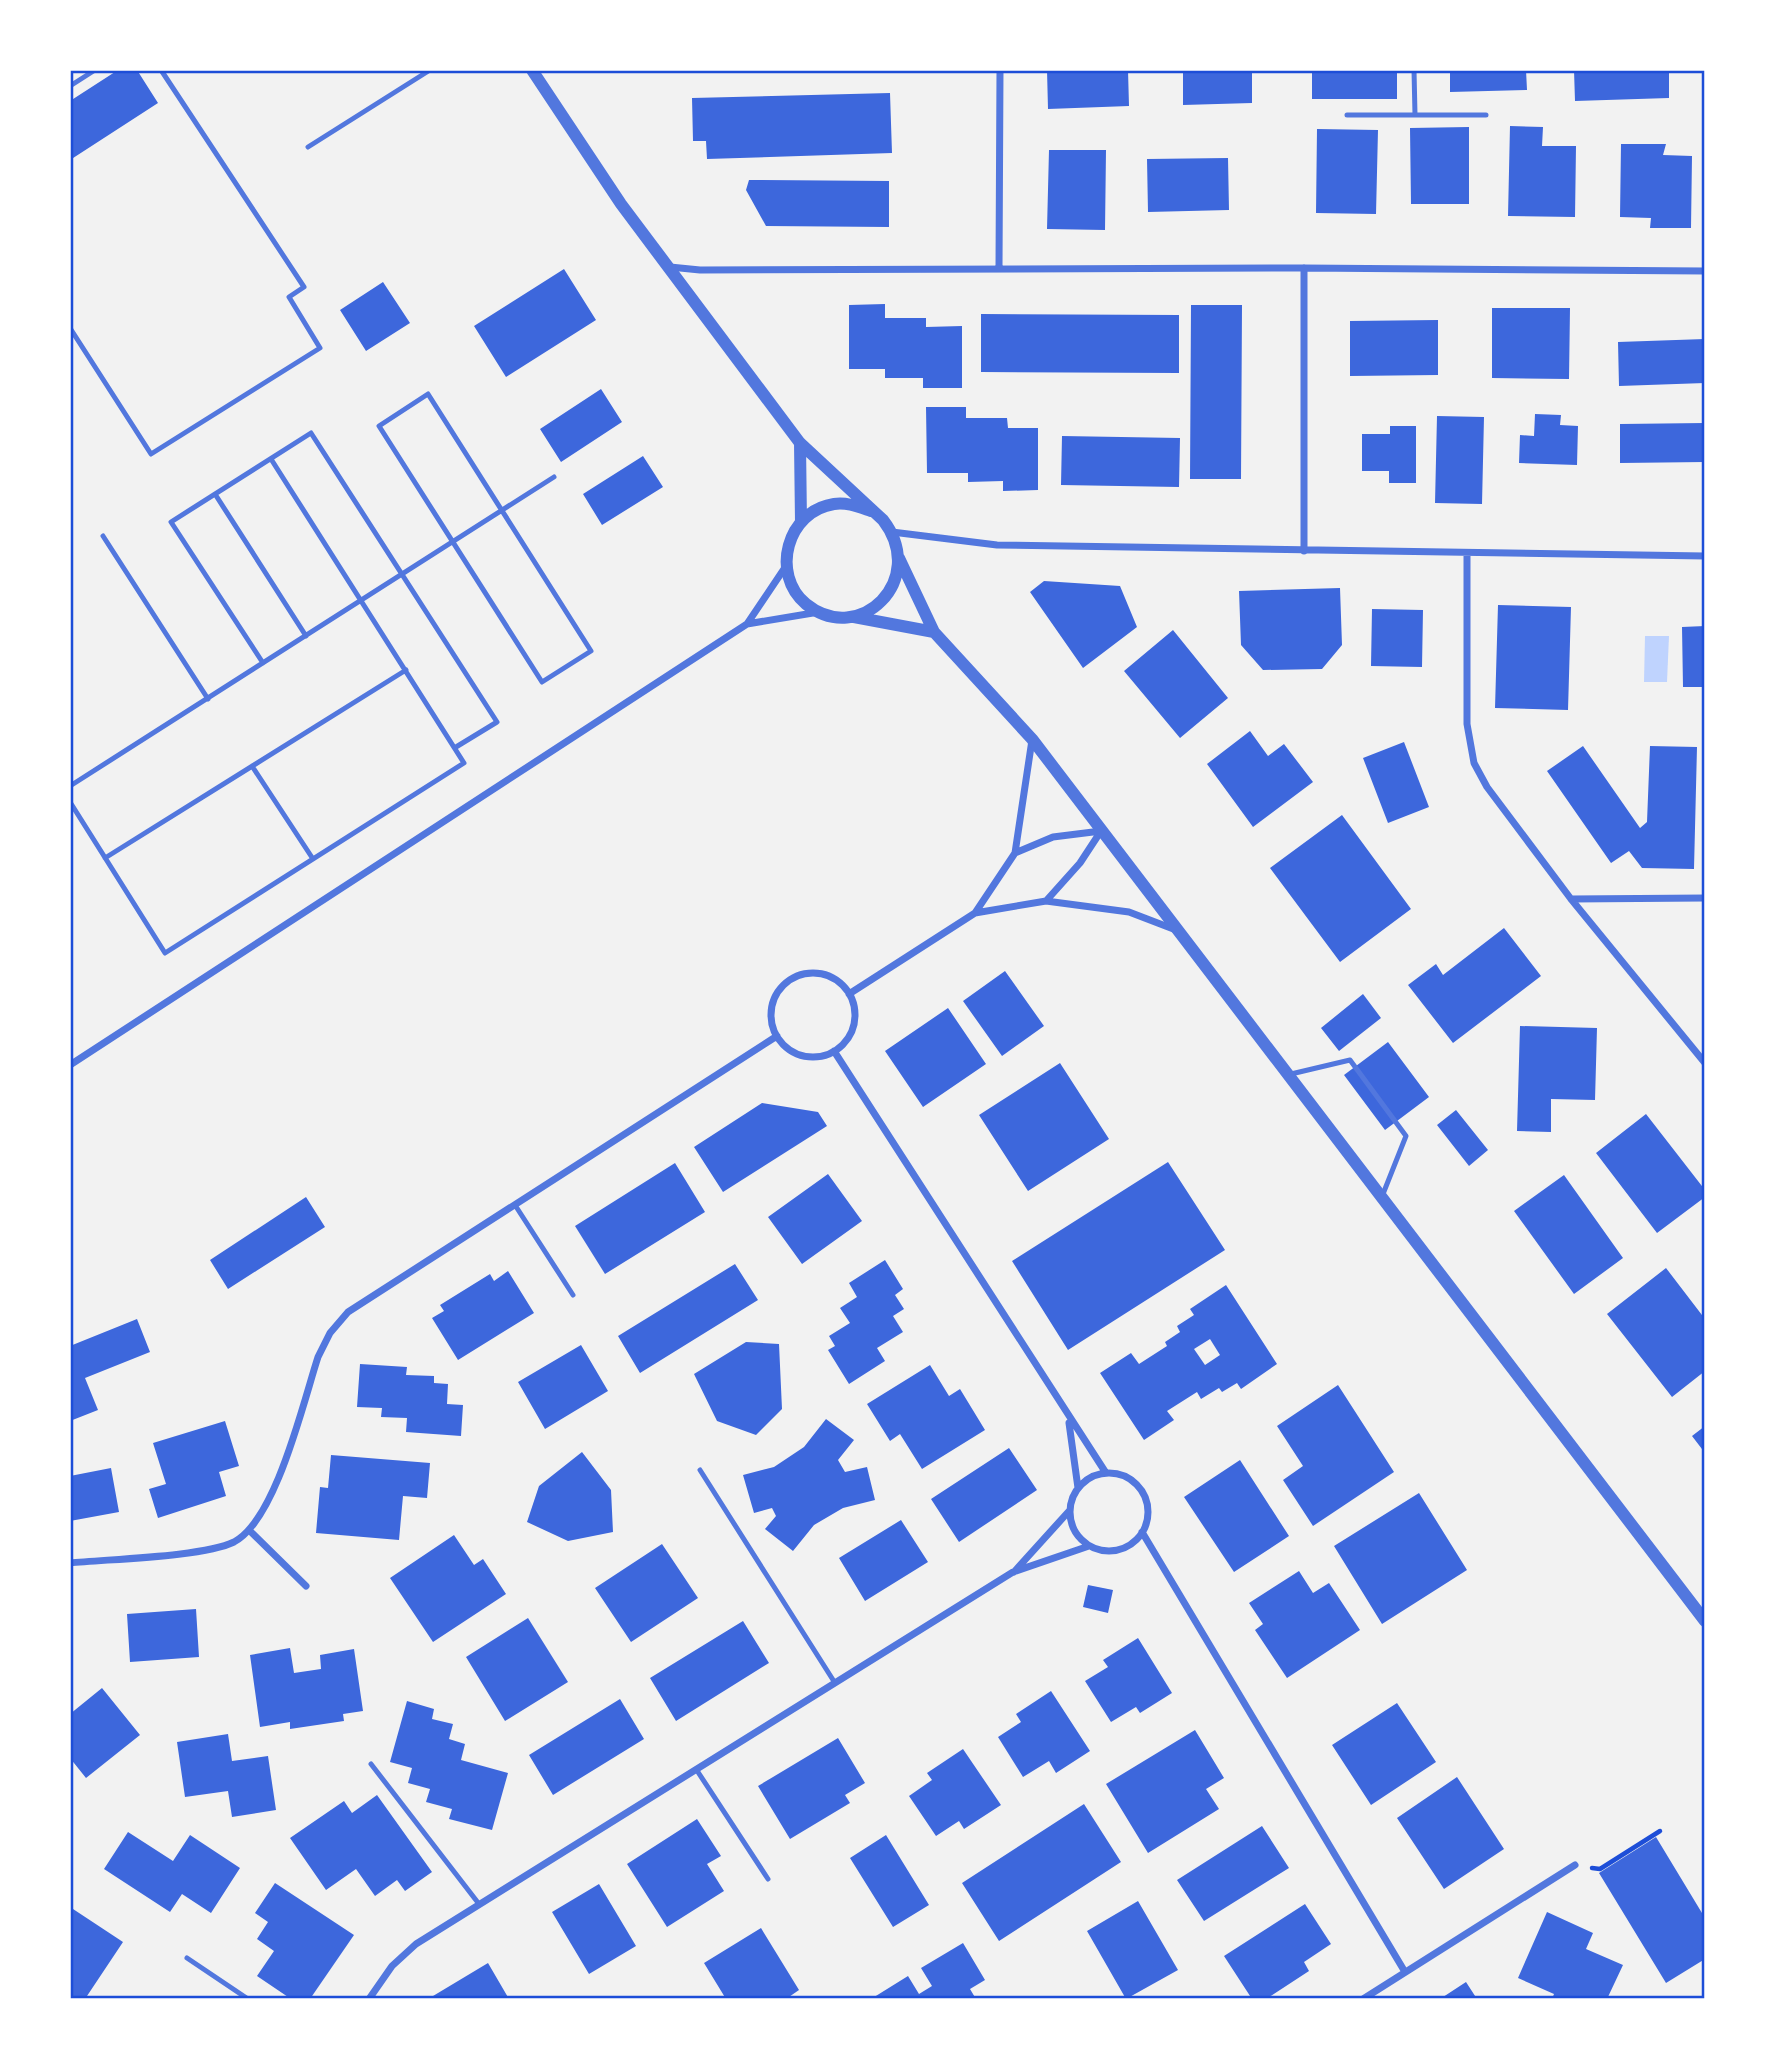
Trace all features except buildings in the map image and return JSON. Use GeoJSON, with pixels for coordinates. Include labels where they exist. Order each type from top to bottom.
{"type":"FeatureCollection","features":[{"type":"Feature","properties":{"kind":"street"},"geometry":{"type":"LineString","coordinates":[[532,70],[621,204],[800,443],[892,532],[899,558],[934,632],[1032,739],[1703,1614]]}},
{"type":"Feature","properties":{"kind":"street"},"geometry":{"type":"LineString","coordinates":[[999,268],[1000,70]]}},
{"type":"Feature","properties":{"kind":"street"},"geometry":{"type":"LineString","coordinates":[[670,267],[700,271],[999,268],[1705,271]]}},
{"type":"Feature","properties":{"kind":"street"},"geometry":{"type":"LineString","coordinates":[[1304,268],[1304,551]]}},
{"type":"Feature","properties":{"kind":"street"},"geometry":{"type":"LineString","coordinates":[[800,443],[801,522]]}},
{"type":"Feature","properties":{"kind":"street"},"geometry":{"type":"LineString","coordinates":[[819,612],[796,593],[786,565],[787,549],[801,522],[816,510],[834,504],[853,505],[871,511]]}},
{"type":"Feature","properties":{"kind":"street"},"geometry":{"type":"LineString","coordinates":[[892,532],[997,545],[1705,556]]}},
{"type":"Feature","properties":{"kind":"street"},"geometry":{"type":"LineString","coordinates":[[1468,554],[1467,724],[1471,756],[1487,787],[1571,899],[1705,1063]]}},
{"type":"Feature","properties":{"kind":"street"},"geometry":{"type":"LineString","coordinates":[[850,617],[881,603],[898,575],[899,558]]}},
{"type":"Feature","properties":{"kind":"street"},"geometry":{"type":"LineString","coordinates":[[70,1066],[747,624],[786,565]]}},
{"type":"Feature","properties":{"kind":"street"},"geometry":{"type":"LineString","coordinates":[[747,624],[819,612],[934,632]]}},
{"type":"Feature","properties":{"kind":"street"},"geometry":{"type":"LineString","coordinates":[[975,914],[1015,853],[1032,739]]}},
{"type":"Feature","properties":{"kind":"street"},"geometry":{"type":"LineString","coordinates":[[1015,853],[1053,837],[1101,831]]}},
{"type":"Feature","properties":{"kind":"street"},"geometry":{"type":"LineString","coordinates":[[1046,901],[1080,863],[1101,831]]}},
{"type":"Feature","properties":{"kind":"street"},"geometry":{"type":"LineString","coordinates":[[1571,899],[1705,898]]}},
{"type":"Feature","properties":{"kind":"street"},"geometry":{"type":"LineString","coordinates":[[849,994],[975,914],[1046,901],[1129,912],[1177,930]]}},
{"type":"Feature","properties":{"kind":"street"},"geometry":{"type":"LineString","coordinates":[[817,973],[830,977],[849,994],[855,1020],[844,1043],[834,1051],[808,1057],[785,1046],[777,1036],[771,1011],[782,987],[792,979],[817,973]]}},
{"type":"Feature","properties":{"kind":"street"},"geometry":{"type":"LineString","coordinates":[[70,1563],[204,1550],[231,1544],[250,1531],[270,1499],[318,1357],[335,1326],[362,1301],[777,1036]]}},
{"type":"Feature","properties":{"kind":"street"},"geometry":{"type":"LineString","coordinates":[[834,1051],[1106,1473]]}},
{"type":"Feature","properties":{"kind":"street"},"geometry":{"type":"LineString","coordinates":[[1013,1572],[1070,1510],[1078,1488],[1069,1419]]}},
{"type":"Feature","properties":{"kind":"street"},"geometry":{"type":"LineString","coordinates":[[1070,1510],[1077,1536],[1089,1546],[1101,1551],[1125,1548],[1142,1532],[1147,1506],[1143,1494],[1124,1476],[1106,1473],[1093,1477],[1078,1488]]}},
{"type":"Feature","properties":{"kind":"street"},"geometry":{"type":"LineString","coordinates":[[250,1531],[306,1586]]}},
{"type":"Feature","properties":{"kind":"street"},"geometry":{"type":"LineString","coordinates":[[1142,1532],[1405,1972]]}},
{"type":"Feature","properties":{"kind":"street"},"geometry":{"type":"LineString","coordinates":[[369,1999],[392,1966],[411,1947],[479,1904],[1013,1572],[1089,1546]]}},
{"type":"Feature","properties":{"kind":"street"},"geometry":{"type":"LineString","coordinates":[[1363,1999],[1575,1865]]}},
{"type":"Feature","properties":{"kind":"lane"},"geometry":{"type":"LineString","coordinates":[[70,86],[95,70]]}},
{"type":"Feature","properties":{"kind":"lane"},"geometry":{"type":"LineString","coordinates":[[70,328],[151,454],[320,348],[289,297],[304,287],[161,70]]}},
{"type":"Feature","properties":{"kind":"lane"},"geometry":{"type":"LineString","coordinates":[[308,147],[430,70]]}},
{"type":"Feature","properties":{"kind":"lane"},"geometry":{"type":"LineString","coordinates":[[1414,70],[1415,115]]}},
{"type":"Feature","properties":{"kind":"lane"},"geometry":{"type":"LineString","coordinates":[[1347,115],[1486,115]]}},
{"type":"Feature","properties":{"kind":"lane"},"geometry":{"type":"LineString","coordinates":[[428,394],[503,511],[591,651],[542,682],[379,426],[428,394]]}},
{"type":"Feature","properties":{"kind":"lane"},"geometry":{"type":"LineString","coordinates":[[263,663],[171,522],[311,433],[404,573],[497,722],[456,747]]}},
{"type":"Feature","properties":{"kind":"lane"},"geometry":{"type":"LineString","coordinates":[[70,802],[165,953],[464,763],[271,459]]}},
{"type":"Feature","properties":{"kind":"lane"},"geometry":{"type":"LineString","coordinates":[[70,786],[554,477]]}},
{"type":"Feature","properties":{"kind":"lane"},"geometry":{"type":"LineString","coordinates":[[215,494],[306,636]]}},
{"type":"Feature","properties":{"kind":"lane"},"geometry":{"type":"LineString","coordinates":[[103,536],[208,699]]}},
{"type":"Feature","properties":{"kind":"lane"},"geometry":{"type":"LineString","coordinates":[[105,858],[406,670]]}},
{"type":"Feature","properties":{"kind":"lane"},"geometry":{"type":"LineString","coordinates":[[252,766],[313,859]]}},
{"type":"Feature","properties":{"kind":"lane"},"geometry":{"type":"LineString","coordinates":[[1288,1075],[1350,1060],[1406,1136],[1381,1197]]}},
{"type":"Feature","properties":{"kind":"lane"},"geometry":{"type":"LineString","coordinates":[[516,1205],[573,1295]]}},
{"type":"Feature","properties":{"kind":"lane"},"geometry":{"type":"LineString","coordinates":[[700,1470],[835,1683]]}},
{"type":"Feature","properties":{"kind":"lane"},"geometry":{"type":"LineString","coordinates":[[371,1763],[479,1904]]}},
{"type":"Feature","properties":{"kind":"lane"},"geometry":{"type":"LineString","coordinates":[[696,1769],[768,1879]]}},
{"type":"Feature","properties":{"kind":"lane"},"geometry":{"type":"LineString","coordinates":[[187,1958],[248,1999]]}},
{"type":"Feature","properties":{"kind":"path"},"geometry":{"type":"LineString","coordinates":[[1600,1869],[1660,1831]]}},
{"type":"Feature","properties":{"kind":"water"},"geometry":{"type":"Polygon","coordinates":[[[1645,636],[1669,636],[1667,682],[1644,682],[1645,636]]]}}]}
